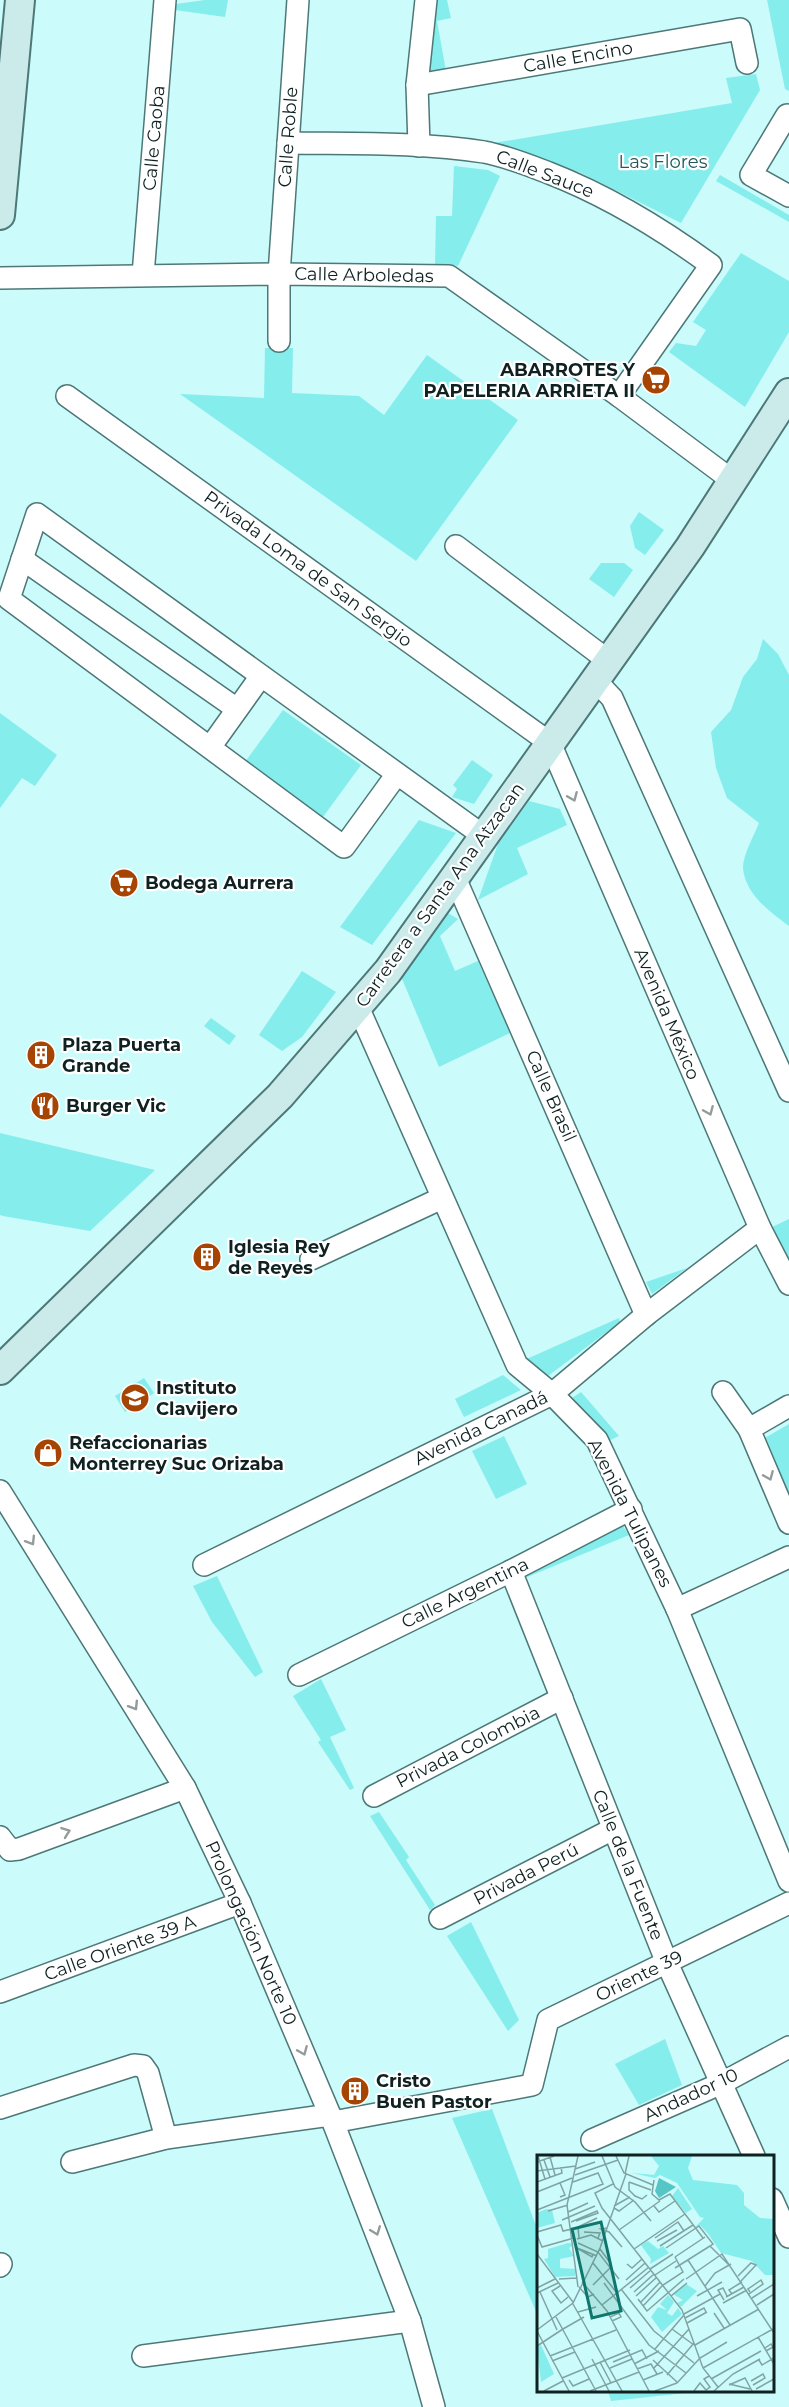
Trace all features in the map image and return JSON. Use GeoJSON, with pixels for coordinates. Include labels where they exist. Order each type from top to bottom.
{"type":"FeatureCollection","features":[{"type":"Feature","properties":{"kind":"street"},"geometry":{"type":"LineString","coordinates":[[0,215],[20,0]]}},
{"type":"Feature","properties":{"kind":"street","name":"Calle Caoba"},"geometry":{"type":"LineString","coordinates":[[143,276],[165,0]]}},
{"type":"Feature","properties":{"kind":"street","name":"Calle Roble"},"geometry":{"type":"LineString","coordinates":[[279,341],[279,274],[298,0]]}},
{"type":"Feature","properties":{"kind":"street"},"geometry":{"type":"LineString","coordinates":[[419,146],[417,85],[426,0]]}},
{"type":"Feature","properties":{"kind":"street","name":"Calle Encino"},"geometry":{"type":"LineString","coordinates":[[417,85],[740,29],[747,63]]}},
{"type":"Feature","properties":{"kind":"street"},"geometry":{"type":"LineString","coordinates":[[789,116],[787,115],[750,175],[789,196]]}},
{"type":"Feature","properties":{"kind":"street","name":"Calle Sauce"},"geometry":{"type":"LineString","coordinates":[[288,143],[419,146],[485,152],[523,163],[618,203],[668,233],[711,265],[619,396]]}},
{"type":"Feature","properties":{"kind":"street","name":"Calle Arboledas"},"geometry":{"type":"LineString","coordinates":[[0,278],[279,274],[448,276],[619,396],[734,482]]}},
{"type":"Feature","properties":{"kind":"street","name":"Carretera a Santa Ana Atzacan"},"geometry":{"type":"LineString","coordinates":[[0,1370],[280,1096],[388,971],[603,671],[734,482],[789,393]]}},
{"type":"Feature","properties":{"kind":"street","name":"Privada Loma de San Sergio"},"geometry":{"type":"LineString","coordinates":[[67,396],[550,743]]}},
{"type":"Feature","properties":{"kind":"street"},"geometry":{"type":"LineString","coordinates":[[397,774],[344,847],[211,746],[9,599],[37,514],[485,837]]}},
{"type":"Feature","properties":{"kind":"street"},"geometry":{"type":"LineString","coordinates":[[456,546],[603,671],[612,698],[789,1091]]}},
{"type":"Feature","properties":{"kind":"street"},"geometry":{"type":"LineString","coordinates":[[22,559],[237,709]]}},
{"type":"Feature","properties":{"kind":"street"},"geometry":{"type":"LineString","coordinates":[[211,746],[261,676]]}},
{"type":"Feature","properties":{"kind":"street","name":"Avenida México"},"geometry":{"type":"LineString","coordinates":[[550,743],[760,1228],[789,1284]]}},
{"type":"Feature","properties":{"kind":"street","name":"Calle Brasil"},"geometry":{"type":"LineString","coordinates":[[455,878],[646,1315]]}},
{"type":"Feature","properties":{"kind":"street","name":"Avenida Tulipanes"},"geometry":{"type":"LineString","coordinates":[[358,1007],[517,1365],[552,1394],[597,1440],[677,1609],[789,1881]]}},
{"type":"Feature","properties":{"kind":"street"},"geometry":{"type":"LineString","coordinates":[[311,1259],[442,1198]]}},
{"type":"Feature","properties":{"kind":"street","name":"Avenida Canadá"},"geometry":{"type":"LineString","coordinates":[[204,1564],[552,1394],[646,1315],[760,1228]]}},
{"type":"Feature","properties":{"kind":"street"},"geometry":{"type":"LineString","coordinates":[[723,1392],[749,1429],[789,1523]]}},
{"type":"Feature","properties":{"kind":"street"},"geometry":{"type":"LineString","coordinates":[[749,1429],[789,1406]]}},
{"type":"Feature","properties":{"kind":"street","name":"Prolongación Norte 10"},"geometry":{"type":"LineString","coordinates":[[0,1491],[185,1788],[240,1903],[332,2119],[410,2321],[434,2407]]}},
{"type":"Feature","properties":{"kind":"street","name":"Calle Argentina"},"geometry":{"type":"LineString","coordinates":[[299,1675],[631,1509]]}},
{"type":"Feature","properties":{"kind":"street"},"geometry":{"type":"LineString","coordinates":[[677,1609],[789,1557]]}},
{"type":"Feature","properties":{"kind":"street","name":"Calle de la Fuente"},"geometry":{"type":"LineString","coordinates":[[511,1570],[667,1963],[753,2155]]}},
{"type":"Feature","properties":{"kind":"street","name":"Privada Colombia"},"geometry":{"type":"LineString","coordinates":[[374,1796],[562,1698]]}},
{"type":"Feature","properties":{"kind":"street"},"geometry":{"type":"LineString","coordinates":[[0,1837],[10,1850],[19,1849],[185,1788]]}},
{"type":"Feature","properties":{"kind":"street","name":"Privada Perú"},"geometry":{"type":"LineString","coordinates":[[440,1918],[613,1829]]}},
{"type":"Feature","properties":{"kind":"street","name":"Calle Oriente 39 A"},"geometry":{"type":"LineString","coordinates":[[0,1992],[240,1903]]}},
{"type":"Feature","properties":{"kind":"street","name":"Oriente 39"},"geometry":{"type":"LineString","coordinates":[[332,2119],[532,2085],[548,2020],[789,1903]]}},
{"type":"Feature","properties":{"kind":"street","name":"Andador 10"},"geometry":{"type":"LineString","coordinates":[[592,2140],[722,2083],[789,2047]]}},
{"type":"Feature","properties":{"kind":"street"},"geometry":{"type":"LineString","coordinates":[[0,2108],[134,2065],[143,2066],[166,2138]]}},
{"type":"Feature","properties":{"kind":"street"},"geometry":{"type":"LineString","coordinates":[[72,2162],[166,2138],[332,2119]]}},
{"type":"Feature","properties":{"kind":"street"},"geometry":{"type":"LineString","coordinates":[[774,2203],[789,2237]]}},
{"type":"Feature","properties":{"kind":"street"},"geometry":{"type":"LineString","coordinates":[[143,2356],[410,2321]]}},
{"type":"Feature","properties":{"kind":"green space"},"geometry":{"type":"Polygon","coordinates":[[[228,0],[225,17],[175,10],[176,4],[228,0]]]}},
{"type":"Feature","properties":{"kind":"green space"},"geometry":{"type":"Polygon","coordinates":[[[433,0],[447,0],[451,18],[437,21],[446,71],[422,76],[433,0]]]}},
{"type":"Feature","properties":{"kind":"green space"},"geometry":{"type":"Polygon","coordinates":[[[767,0],[789,0],[789,91],[785,89],[767,0]]]}},
{"type":"Feature","properties":{"kind":"green space","name":"Las Flores"},"geometry":{"type":"Polygon","coordinates":[[[756,74],[760,90],[681,223],[581,173],[494,143],[732,103],[726,78],[756,74]]]}},
{"type":"Feature","properties":{"kind":"green space"},"geometry":{"type":"Polygon","coordinates":[[[454,166],[488,170],[500,176],[458,266],[449,264],[435,266],[436,216],[452,216],[454,166]]]}},
{"type":"Feature","properties":{"kind":"green space"},"geometry":{"type":"Polygon","coordinates":[[[720,175],[789,215],[789,222],[716,181],[720,175]]]}},
{"type":"Feature","properties":{"kind":"green space"},"geometry":{"type":"Polygon","coordinates":[[[741,253],[789,281],[789,332],[745,407],[669,352],[676,343],[696,346],[706,330],[693,322],[741,253]]]}},
{"type":"Feature","properties":{"kind":"green space"},"geometry":{"type":"Polygon","coordinates":[[[265,348],[293,348],[292,393],[359,396],[384,415],[427,355],[518,420],[416,561],[180,394],[264,398],[265,348]]]}},
{"type":"Feature","properties":{"kind":"green space"},"geometry":{"type":"Polygon","coordinates":[[[639,512],[664,530],[645,555],[635,548],[630,526],[639,512]]]}},
{"type":"Feature","properties":{"kind":"green space"},"geometry":{"type":"Polygon","coordinates":[[[601,563],[624,563],[633,570],[614,597],[589,579],[601,563]]]}},
{"type":"Feature","properties":{"kind":"green space"},"geometry":{"type":"Polygon","coordinates":[[[763,639],[778,654],[789,675],[789,926],[760,902],[748,886],[743,868],[749,845],[759,823],[727,798],[716,768],[711,732],[731,710],[743,677],[757,659],[763,639]]]}},
{"type":"Feature","properties":{"kind":"green space"},"geometry":{"type":"Polygon","coordinates":[[[283,710],[361,765],[323,817],[245,762],[283,710]]]}},
{"type":"Feature","properties":{"kind":"green space"},"geometry":{"type":"Polygon","coordinates":[[[0,713],[57,755],[35,786],[22,778],[0,808],[0,713]]]}},
{"type":"Feature","properties":{"kind":"green space"},"geometry":{"type":"Polygon","coordinates":[[[472,760],[493,775],[474,804],[452,797],[457,789],[453,785],[472,760]]]}},
{"type":"Feature","properties":{"kind":"green space"},"geometry":{"type":"Polygon","coordinates":[[[529,801],[560,809],[567,825],[517,848],[528,874],[478,900],[498,844],[529,801]]]}},
{"type":"Feature","properties":{"kind":"green space"},"geometry":{"type":"Polygon","coordinates":[[[419,820],[456,833],[372,945],[340,927],[419,820]]]}},
{"type":"Feature","properties":{"kind":"green space"},"geometry":{"type":"Polygon","coordinates":[[[446,912],[458,919],[440,936],[455,971],[478,961],[510,1033],[439,1067],[400,974],[446,912]]]}},
{"type":"Feature","properties":{"kind":"green space"},"geometry":{"type":"Polygon","coordinates":[[[302,971],[336,992],[302,1037],[282,1051],[259,1035],[302,971]]]}},
{"type":"Feature","properties":{"kind":"green space"},"geometry":{"type":"Polygon","coordinates":[[[211,1018],[236,1036],[229,1045],[204,1026],[211,1018]]]}},
{"type":"Feature","properties":{"kind":"green space"},"geometry":{"type":"Polygon","coordinates":[[[0,1133],[155,1170],[90,1231],[3,1216],[0,1215],[0,1133]]]}},
{"type":"Feature","properties":{"kind":"green space"},"geometry":{"type":"Polygon","coordinates":[[[789,1219],[789,1262],[772,1227],[789,1219]]]}},
{"type":"Feature","properties":{"kind":"green space"},"geometry":{"type":"Polygon","coordinates":[[[687,1268],[652,1294],[646,1282],[687,1268]]]}},
{"type":"Feature","properties":{"kind":"green space"},"geometry":{"type":"Polygon","coordinates":[[[619,1318],[620,1322],[544,1379],[522,1361],[619,1318]]]}},
{"type":"Feature","properties":{"kind":"green space"},"geometry":{"type":"Polygon","coordinates":[[[503,1375],[521,1390],[464,1417],[455,1399],[503,1375]]]}},
{"type":"Feature","properties":{"kind":"green space"},"geometry":{"type":"Polygon","coordinates":[[[144,1378],[154,1393],[125,1412],[115,1396],[144,1378]]]}},
{"type":"Feature","properties":{"kind":"green space"},"geometry":{"type":"Polygon","coordinates":[[[581,1392],[619,1436],[604,1443],[566,1402],[581,1392]]]}},
{"type":"Feature","properties":{"kind":"green space"},"geometry":{"type":"Polygon","coordinates":[[[789,1424],[789,1495],[763,1439],[789,1424]]]}},
{"type":"Feature","properties":{"kind":"green space"},"geometry":{"type":"Polygon","coordinates":[[[504,1436],[527,1484],[496,1499],[472,1451],[504,1436]]]}},
{"type":"Feature","properties":{"kind":"green space"},"geometry":{"type":"Polygon","coordinates":[[[623,1526],[629,1535],[525,1578],[525,1573],[623,1526]]]}},
{"type":"Feature","properties":{"kind":"green space"},"geometry":{"type":"Polygon","coordinates":[[[217,1576],[263,1672],[255,1677],[212,1622],[193,1586],[217,1576]]]}},
{"type":"Feature","properties":{"kind":"green space"},"geometry":{"type":"Polygon","coordinates":[[[321,1679],[346,1730],[330,1737],[354,1788],[350,1790],[318,1742],[321,1740],[293,1696],[321,1679]]]}},
{"type":"Feature","properties":{"kind":"green space"},"geometry":{"type":"Polygon","coordinates":[[[379,1812],[409,1857],[406,1860],[435,1905],[430,1910],[370,1816],[379,1812]]]}},
{"type":"Feature","properties":{"kind":"green space"},"geometry":{"type":"Polygon","coordinates":[[[471,1922],[519,2020],[508,2031],[447,1936],[471,1922]]]}},
{"type":"Feature","properties":{"kind":"green space"},"geometry":{"type":"Polygon","coordinates":[[[665,2039],[682,2085],[639,2105],[615,2064],[665,2039]]]}},
{"type":"Feature","properties":{"kind":"green space"},"geometry":{"type":"Polygon","coordinates":[[[492,2109],[537,2228],[537,2314],[452,2118],[492,2109]]]}},
{"type":"Feature","properties":{"kind":"green space"},"geometry":{"type":"Polygon","coordinates":[[[608,2392],[686,2393],[611,2401],[608,2392]]]}},
{"type":"Feature","properties":{"kind":"place","name":"ABARROTES Y PAPELERIA ARRIETA II"},"geometry":{"type":"Point","coordinates":[656,380]}},
{"type":"Feature","properties":{"kind":"place","name":"Bodega Aurrera"},"geometry":{"type":"Point","coordinates":[124,883]}},
{"type":"Feature","properties":{"kind":"place","name":"Plaza Puerta Grande"},"geometry":{"type":"Point","coordinates":[41,1055]}},
{"type":"Feature","properties":{"kind":"place","name":"Burger Vic"},"geometry":{"type":"Point","coordinates":[45,1106]}},
{"type":"Feature","properties":{"kind":"place","name":"Iglesia Rey de Reyes"},"geometry":{"type":"Point","coordinates":[207,1257]}},
{"type":"Feature","properties":{"kind":"place","name":"Instituto Clavijero"},"geometry":{"type":"Point","coordinates":[135,1398]}},
{"type":"Feature","properties":{"kind":"place","name":"Refaccionarias Monterrey Suc Orizaba"},"geometry":{"type":"Point","coordinates":[48,1453]}},
{"type":"Feature","properties":{"kind":"place","name":"Cristo Buen Pastor"},"geometry":{"type":"Point","coordinates":[355,2091]}}]}
